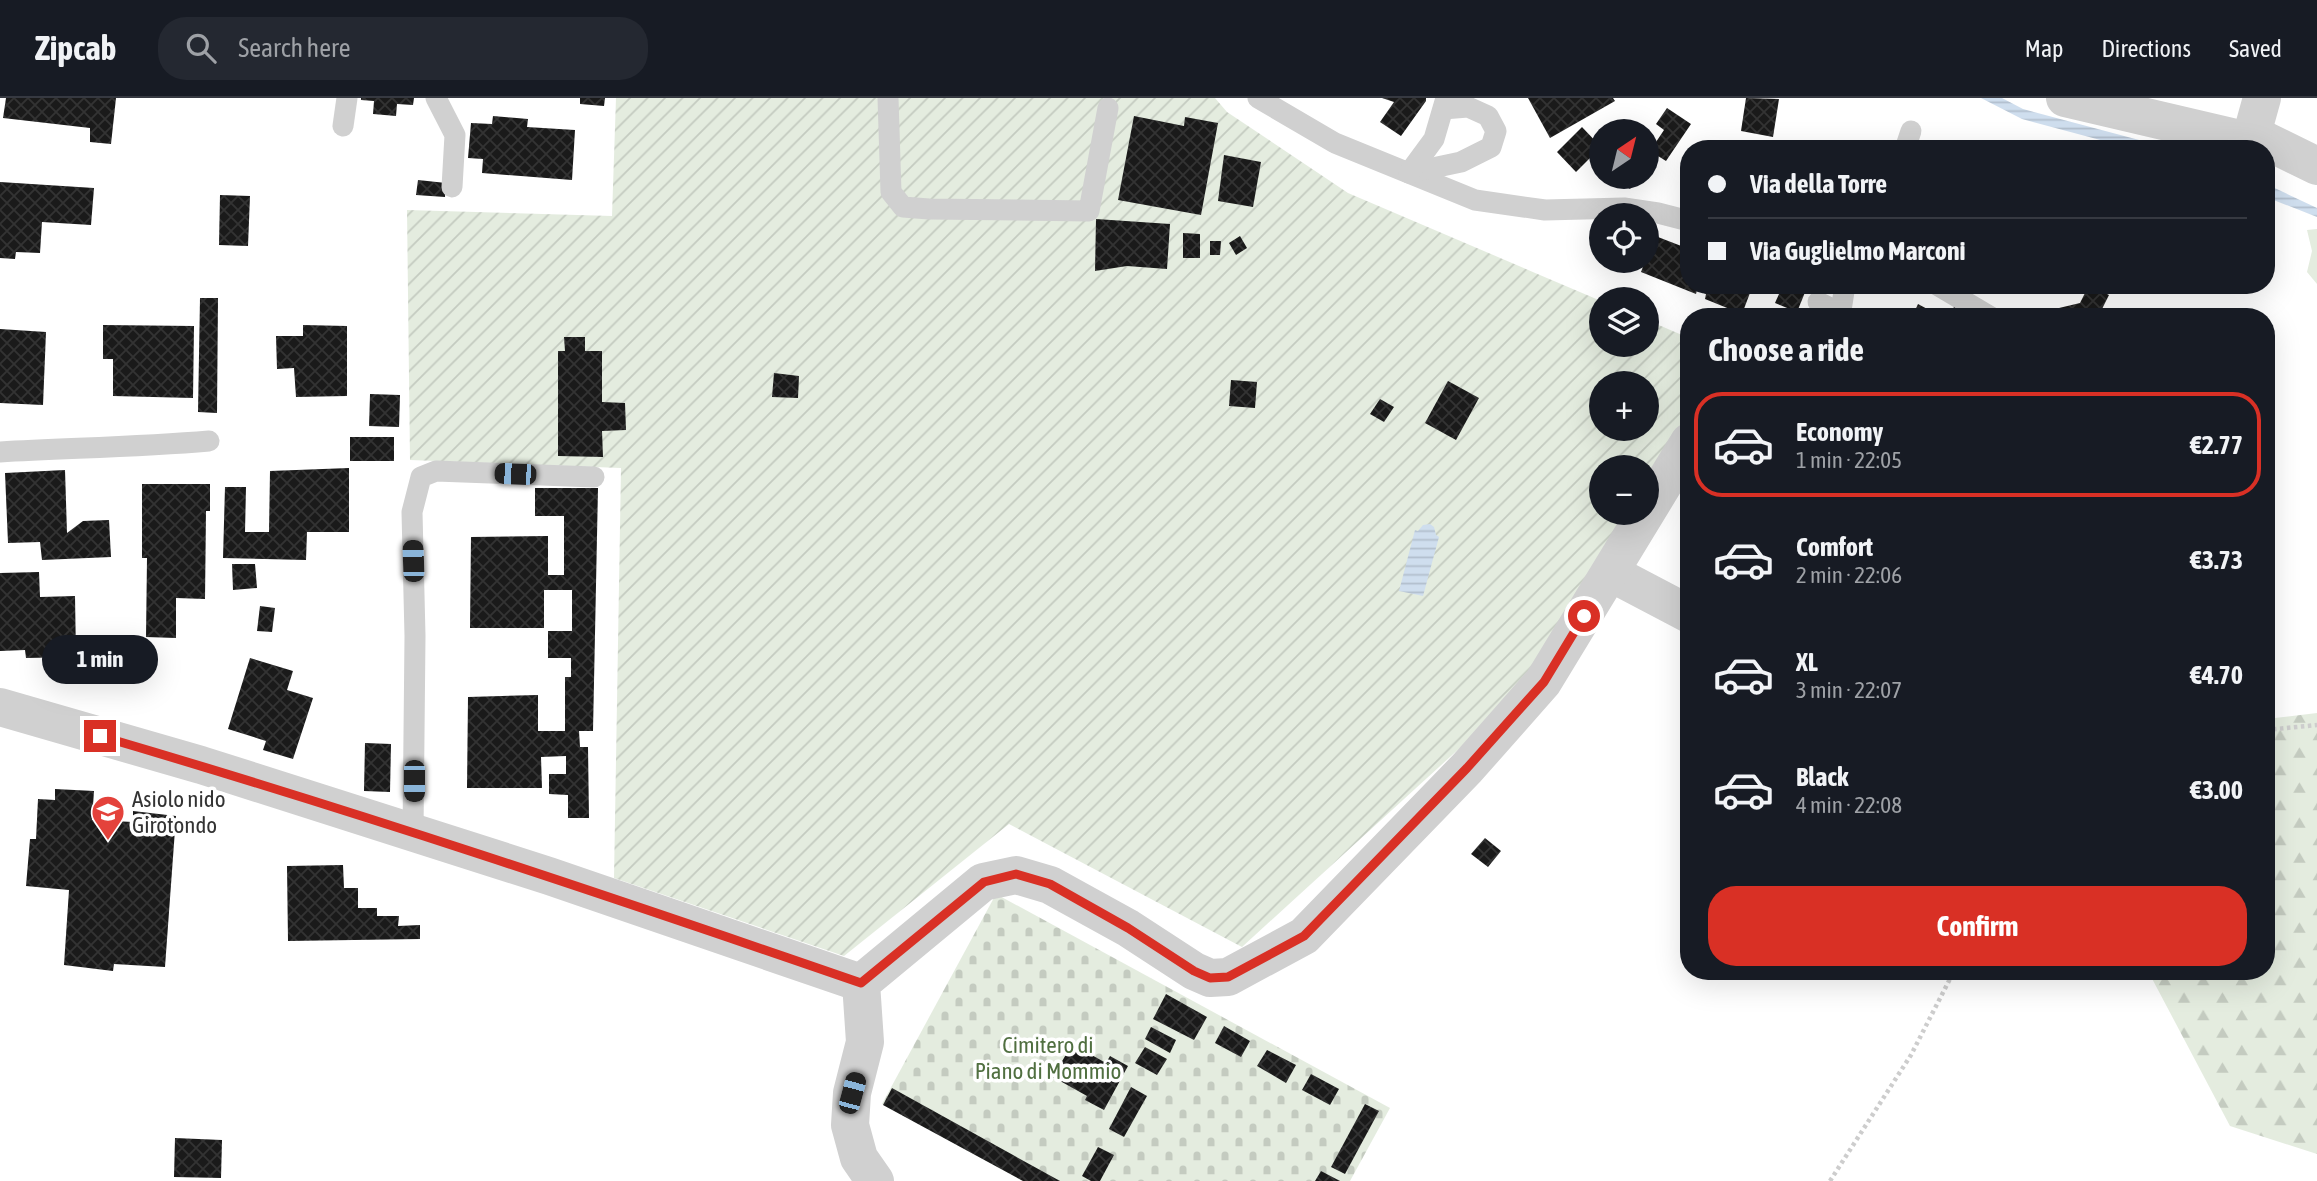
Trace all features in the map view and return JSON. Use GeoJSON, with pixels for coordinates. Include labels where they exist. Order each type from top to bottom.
{"type":"FeatureCollection","features":[{"type":"Feature","properties":{"kind":"street"},"geometry":{"type":"LineString","coordinates":[[2065,98],[2240,139],[2252,134],[2264,140]]}},
{"type":"Feature","properties":{"kind":"street"},"geometry":{"type":"LineString","coordinates":[[2252,134],[2262,98]]}},
{"type":"Feature","properties":{"kind":"street"},"geometry":{"type":"LineString","coordinates":[[2275,145],[2317,166]]}},
{"type":"Feature","properties":{"kind":"street"},"geometry":{"type":"LineString","coordinates":[[861,983],[984,882],[1016,874],[1050,884],[1210,978],[1228,977],[1304,936],[1467,768],[1544,682],[1680,457]]}},
{"type":"Feature","properties":{"kind":"street"},"geometry":{"type":"LineString","coordinates":[[1611,573],[1680,609]]}},
{"type":"Feature","properties":{"kind":"street"},"geometry":{"type":"LineString","coordinates":[[0,707],[201,765],[549,876],[861,983]]}},
{"type":"Feature","properties":{"kind":"street"},"geometry":{"type":"LineString","coordinates":[[861,983],[865,1042],[852,1093],[850,1125],[859,1158],[874,1181]]}},
{"type":"Feature","properties":{"kind":"lane"},"geometry":{"type":"LineString","coordinates":[[343,126],[346,98]]}},
{"type":"Feature","properties":{"kind":"lane"},"geometry":{"type":"LineString","coordinates":[[436,98],[456,135],[452,187]]}},
{"type":"Feature","properties":{"kind":"lane"},"geometry":{"type":"LineString","coordinates":[[888,98],[891,192],[903,207],[929,209],[1089,211],[1108,108]]}},
{"type":"Feature","properties":{"kind":"lane"},"geometry":{"type":"LineString","coordinates":[[1258,98],[1335,143],[1475,200],[1545,210],[1624,208],[1680,219]]}},
{"type":"Feature","properties":{"kind":"lane"},"geometry":{"type":"LineString","coordinates":[[1444,103],[1468,107],[1488,116],[1496,131],[1491,148],[1461,162],[1409,173],[1434,139],[1444,103]]}},
{"type":"Feature","properties":{"kind":"lane"},"geometry":{"type":"LineString","coordinates":[[1952,294],[1977,308]]}},
{"type":"Feature","properties":{"kind":"lane"},"geometry":{"type":"LineString","coordinates":[[1818,302],[1828,308]]}},
{"type":"Feature","properties":{"kind":"lane"},"geometry":{"type":"LineString","coordinates":[[0,452],[86,447],[149,447],[209,441]]}},
{"type":"Feature","properties":{"kind":"lane"},"geometry":{"type":"LineString","coordinates":[[413,833],[415,636],[412,512],[421,477],[436,471],[594,477]]}},
{"type":"Feature","properties":{"kind":"path"},"geometry":{"type":"LineString","coordinates":[[2275,729],[2317,725]]}},
{"type":"Feature","properties":{"kind":"path"},"geometry":{"type":"LineString","coordinates":[[1830,1181],[1911,1055],[1949,980]]}},
{"type":"Feature","properties":{"kind":"green space"},"geometry":{"type":"Polygon","coordinates":[[[616,98],[1215,98],[1227,112],[1348,193],[1589,296],[1589,357],[1659,357],[1659,325],[1680,334],[1680,431],[1659,465],[1659,455],[1589,455],[1589,525],[1620,525],[1508,704],[1242,947],[1009,824],[844,956],[614,878],[621,468],[410,460],[407,210],[612,216],[616,98]]]}},
{"type":"Feature","properties":{"kind":"green space"},"geometry":{"type":"Polygon","coordinates":[[[2317,229],[2317,284],[2307,272],[2312,251],[2307,230],[2317,229]]]}},
{"type":"Feature","properties":{"kind":"green space"},"geometry":{"type":"Polygon","coordinates":[[[2317,713],[2317,1154],[2230,1126],[2153,980],[2275,980],[2275,718],[2317,713]]]}},
{"type":"Feature","properties":{"kind":"green space","name":"Cimitero di Piano di Mommio"},"geometry":{"type":"Polygon","coordinates":[[[996,894],[1390,1108],[1350,1181],[1023,1181],[882,1104],[996,894]]]}},
{"type":"Feature","properties":{"kind":"water"},"geometry":{"type":"Polygon","coordinates":[[[1981,98],[2002,98],[2023,109],[2139,140],[2100,140],[2022,119],[1981,98]]]}},
{"type":"Feature","properties":{"kind":"water"},"geometry":{"type":"Polygon","coordinates":[[[2275,188],[2317,208],[2317,217],[2275,201],[2275,188]]]}},
{"type":"Feature","properties":{"kind":"water"},"geometry":{"type":"Polygon","coordinates":[[[1430,524],[1439,537],[1423,596],[1399,591],[1415,530],[1430,524]]]}},
{"type":"Feature","properties":{"kind":"building"},"geometry":{"type":"Polygon","coordinates":[[[6,98],[116,98],[111,144],[90,142],[90,128],[3,118],[6,98]]]}},
{"type":"Feature","properties":{"kind":"building"},"geometry":{"type":"Polygon","coordinates":[[[361,98],[414,98],[413,105],[397,104],[396,116],[373,114],[374,101],[361,98]]]}},
{"type":"Feature","properties":{"kind":"building"},"geometry":{"type":"Polygon","coordinates":[[[580,98],[605,98],[604,106],[580,104],[580,98]]]}},
{"type":"Feature","properties":{"kind":"building"},"geometry":{"type":"Polygon","coordinates":[[[1382,98],[1426,98],[1426,101],[1401,136],[1380,122],[1394,102],[1382,98]]]}},
{"type":"Feature","properties":{"kind":"building"},"geometry":{"type":"Polygon","coordinates":[[[1528,98],[1613,98],[1615,101],[1550,138],[1528,98]]]}},
{"type":"Feature","properties":{"kind":"building"},"geometry":{"type":"Polygon","coordinates":[[[1746,98],[1779,99],[1773,137],[1741,131],[1746,98]]]}},
{"type":"Feature","properties":{"kind":"building"},"geometry":{"type":"Polygon","coordinates":[[[1667,108],[1691,124],[1666,161],[1659,157],[1659,138],[1664,130],[1659,126],[1659,120],[1667,108]]]}},
{"type":"Feature","properties":{"kind":"building"},"geometry":{"type":"Polygon","coordinates":[[[493,116],[528,119],[527,127],[575,130],[572,180],[482,173],[483,159],[468,158],[471,123],[492,124],[493,116]]]}},
{"type":"Feature","properties":{"kind":"building"},"geometry":{"type":"Polygon","coordinates":[[[1134,116],[1184,126],[1185,117],[1218,123],[1201,215],[1118,200],[1134,116]]]}},
{"type":"Feature","properties":{"kind":"building"},"geometry":{"type":"Polygon","coordinates":[[[1582,127],[1589,134],[1589,159],[1576,172],[1557,152],[1582,127]]]}},
{"type":"Feature","properties":{"kind":"building"},"geometry":{"type":"Polygon","coordinates":[[[1224,155],[1261,162],[1253,207],[1218,201],[1224,155]]]}},
{"type":"Feature","properties":{"kind":"building"},"geometry":{"type":"Polygon","coordinates":[[[418,180],[446,183],[445,197],[416,195],[418,180]]]}},
{"type":"Feature","properties":{"kind":"building"},"geometry":{"type":"Polygon","coordinates":[[[0,182],[94,188],[91,225],[42,222],[40,253],[16,252],[15,259],[0,258],[0,182]]]}},
{"type":"Feature","properties":{"kind":"building"},"geometry":{"type":"Polygon","coordinates":[[[220,195],[250,196],[248,246],[219,245],[220,195]]]}},
{"type":"Feature","properties":{"kind":"building"},"geometry":{"type":"Polygon","coordinates":[[[1096,219],[1170,224],[1167,269],[1127,266],[1095,271],[1096,219]]]}},
{"type":"Feature","properties":{"kind":"building"},"geometry":{"type":"Polygon","coordinates":[[[1183,233],[1200,234],[1200,258],[1183,258],[1183,233]]]}},
{"type":"Feature","properties":{"kind":"building"},"geometry":{"type":"Polygon","coordinates":[[[1240,236],[1247,248],[1236,255],[1229,243],[1240,236]]]}},
{"type":"Feature","properties":{"kind":"building"},"geometry":{"type":"Polygon","coordinates":[[[1659,237],[1680,246],[1680,288],[1644,273],[1659,273],[1659,237]]]}},
{"type":"Feature","properties":{"kind":"building"},"geometry":{"type":"Polygon","coordinates":[[[1210,241],[1221,241],[1220,255],[1210,255],[1210,241]]]}},
{"type":"Feature","properties":{"kind":"building"},"geometry":{"type":"Polygon","coordinates":[[[1706,294],[1750,294],[1744,308],[1727,308],[1705,299],[1706,294]]]}},
{"type":"Feature","properties":{"kind":"building"},"geometry":{"type":"Polygon","coordinates":[[[1779,294],[1804,294],[1799,308],[1787,308],[1775,303],[1779,294]]]}},
{"type":"Feature","properties":{"kind":"building"},"geometry":{"type":"Polygon","coordinates":[[[2084,294],[2109,295],[2102,308],[2059,308],[2080,303],[2084,294]]]}},
{"type":"Feature","properties":{"kind":"building"},"geometry":{"type":"Polygon","coordinates":[[[200,298],[218,298],[217,413],[198,412],[200,298]]]}},
{"type":"Feature","properties":{"kind":"building"},"geometry":{"type":"Polygon","coordinates":[[[103,325],[194,326],[193,398],[113,396],[113,359],[103,359],[103,325]]]}},
{"type":"Feature","properties":{"kind":"building"},"geometry":{"type":"Polygon","coordinates":[[[303,325],[347,326],[347,396],[296,397],[294,368],[277,369],[276,336],[303,336],[303,325]]]}},
{"type":"Feature","properties":{"kind":"building"},"geometry":{"type":"Polygon","coordinates":[[[0,329],[46,332],[43,405],[0,403],[0,329]]]}},
{"type":"Feature","properties":{"kind":"building"},"geometry":{"type":"Polygon","coordinates":[[[564,337],[585,337],[585,351],[602,351],[602,402],[625,403],[626,430],[602,431],[603,457],[558,456],[558,351],[565,351],[564,337]]]}},
{"type":"Feature","properties":{"kind":"building"},"geometry":{"type":"Polygon","coordinates":[[[774,373],[799,376],[798,398],[772,397],[774,373]]]}},
{"type":"Feature","properties":{"kind":"building"},"geometry":{"type":"Polygon","coordinates":[[[1231,380],[1257,382],[1255,408],[1229,406],[1231,380]]]}},
{"type":"Feature","properties":{"kind":"building"},"geometry":{"type":"Polygon","coordinates":[[[1448,381],[1479,398],[1456,440],[1425,423],[1448,381]]]}},
{"type":"Feature","properties":{"kind":"building"},"geometry":{"type":"Polygon","coordinates":[[[370,394],[400,395],[399,427],[369,426],[370,394]]]}},
{"type":"Feature","properties":{"kind":"building"},"geometry":{"type":"Polygon","coordinates":[[[1380,399],[1394,407],[1384,422],[1370,414],[1380,399]]]}},
{"type":"Feature","properties":{"kind":"building"},"geometry":{"type":"Polygon","coordinates":[[[350,437],[394,437],[394,461],[350,461],[350,437]]]}},
{"type":"Feature","properties":{"kind":"building"},"geometry":{"type":"Polygon","coordinates":[[[349,468],[349,532],[307,532],[306,560],[223,558],[225,487],[246,487],[245,532],[269,532],[270,471],[349,468]]]}},
{"type":"Feature","properties":{"kind":"building"},"geometry":{"type":"Polygon","coordinates":[[[65,470],[67,533],[83,521],[109,520],[111,557],[42,560],[40,542],[8,543],[5,473],[65,470]]]}},
{"type":"Feature","properties":{"kind":"building"},"geometry":{"type":"Polygon","coordinates":[[[142,484],[210,484],[210,511],[206,511],[205,599],[176,598],[176,638],[146,637],[147,558],[142,558],[142,484]]]}},
{"type":"Feature","properties":{"kind":"building"},"geometry":{"type":"Polygon","coordinates":[[[535,488],[598,488],[593,731],[579,731],[580,747],[588,747],[589,818],[568,818],[568,795],[549,794],[549,774],[566,774],[566,756],[541,757],[542,788],[467,788],[468,697],[538,695],[538,731],[565,731],[565,677],[571,677],[571,658],[548,658],[548,631],[572,631],[572,590],[544,590],[544,628],[470,628],[471,537],[548,536],[548,575],[564,575],[564,516],[535,516],[535,488]]]}},
{"type":"Feature","properties":{"kind":"building"},"geometry":{"type":"Polygon","coordinates":[[[232,564],[255,564],[257,588],[233,590],[232,564]]]}},
{"type":"Feature","properties":{"kind":"building"},"geometry":{"type":"Polygon","coordinates":[[[39,572],[40,597],[75,596],[76,657],[26,658],[25,650],[0,651],[0,573],[39,572]]]}},
{"type":"Feature","properties":{"kind":"building"},"geometry":{"type":"Polygon","coordinates":[[[260,606],[275,608],[272,632],[257,631],[260,606]]]}},
{"type":"Feature","properties":{"kind":"building"},"geometry":{"type":"Polygon","coordinates":[[[250,658],[293,671],[287,690],[313,698],[293,759],[263,750],[266,741],[228,729],[250,658]]]}},
{"type":"Feature","properties":{"kind":"building"},"geometry":{"type":"Polygon","coordinates":[[[365,743],[391,744],[390,792],[364,791],[365,743]]]}},
{"type":"Feature","properties":{"kind":"building"},"geometry":{"type":"Polygon","coordinates":[[[55,789],[94,791],[92,820],[133,822],[133,811],[176,816],[165,967],[114,964],[113,971],[64,965],[69,890],[26,886],[30,839],[36,839],[38,799],[55,800],[55,789]]]}},
{"type":"Feature","properties":{"kind":"building"},"geometry":{"type":"Polygon","coordinates":[[[1485,838],[1501,851],[1488,867],[1471,854],[1485,838]]]}},
{"type":"Feature","properties":{"kind":"building"},"geometry":{"type":"Polygon","coordinates":[[[343,865],[344,888],[358,888],[358,908],[377,908],[377,916],[399,916],[398,926],[420,925],[420,939],[288,941],[287,866],[343,865]]]}},
{"type":"Feature","properties":{"kind":"building"},"geometry":{"type":"Polygon","coordinates":[[[1166,994],[1207,1017],[1194,1040],[1153,1019],[1166,994]]]}},
{"type":"Feature","properties":{"kind":"building"},"geometry":{"type":"Polygon","coordinates":[[[1224,1026],[1250,1041],[1241,1057],[1215,1043],[1224,1026]]]}},
{"type":"Feature","properties":{"kind":"building"},"geometry":{"type":"Polygon","coordinates":[[[1151,1027],[1176,1040],[1170,1053],[1145,1039],[1151,1027]]]}},
{"type":"Feature","properties":{"kind":"building"},"geometry":{"type":"Polygon","coordinates":[[[1072,1044],[1106,1063],[1110,1056],[1128,1066],[1104,1110],[1085,1100],[1087,1096],[1053,1077],[1072,1044]]]}},
{"type":"Feature","properties":{"kind":"building"},"geometry":{"type":"Polygon","coordinates":[[[1145,1047],[1167,1059],[1157,1075],[1135,1063],[1145,1047]]]}},
{"type":"Feature","properties":{"kind":"building"},"geometry":{"type":"Polygon","coordinates":[[[1267,1050],[1296,1065],[1286,1083],[1257,1066],[1267,1050]]]}},
{"type":"Feature","properties":{"kind":"building"},"geometry":{"type":"Polygon","coordinates":[[[1311,1074],[1339,1089],[1330,1105],[1302,1090],[1311,1074]]]}},
{"type":"Feature","properties":{"kind":"building"},"geometry":{"type":"Polygon","coordinates":[[[1131,1087],[1147,1096],[1124,1137],[1109,1129],[1131,1087]]]}},
{"type":"Feature","properties":{"kind":"building"},"geometry":{"type":"Polygon","coordinates":[[[892,1088],[1060,1181],[1023,1181],[883,1105],[892,1088]]]}},
{"type":"Feature","properties":{"kind":"building"},"geometry":{"type":"Polygon","coordinates":[[[1365,1104],[1379,1111],[1345,1174],[1331,1167],[1365,1104]]]}},
{"type":"Feature","properties":{"kind":"building"},"geometry":{"type":"Polygon","coordinates":[[[175,1138],[222,1140],[221,1178],[174,1177],[175,1138]]]}},
{"type":"Feature","properties":{"kind":"building"},"geometry":{"type":"Polygon","coordinates":[[[1098,1147],[1114,1155],[1100,1181],[1091,1181],[1082,1176],[1098,1147]]]}},
{"type":"Feature","properties":{"kind":"building"},"geometry":{"type":"Polygon","coordinates":[[[1321,1171],[1340,1181],[1315,1181],[1321,1171]]]}},
{"type":"Feature","properties":{"kind":"place","name":"Asiolo nido Girotondo"},"geometry":{"type":"Point","coordinates":[108,842]}},
{"type":"Feature","properties":{"kind":"route"},"geometry":{"type":"LineString","coordinates":[[100,736],[201,765],[549,876],[861,983],[984,882],[1016,874],[1050,884],[1128,928],[1194,971],[1210,978],[1228,977],[1304,936],[1467,768],[1544,682],[1584,616]]}}]}
